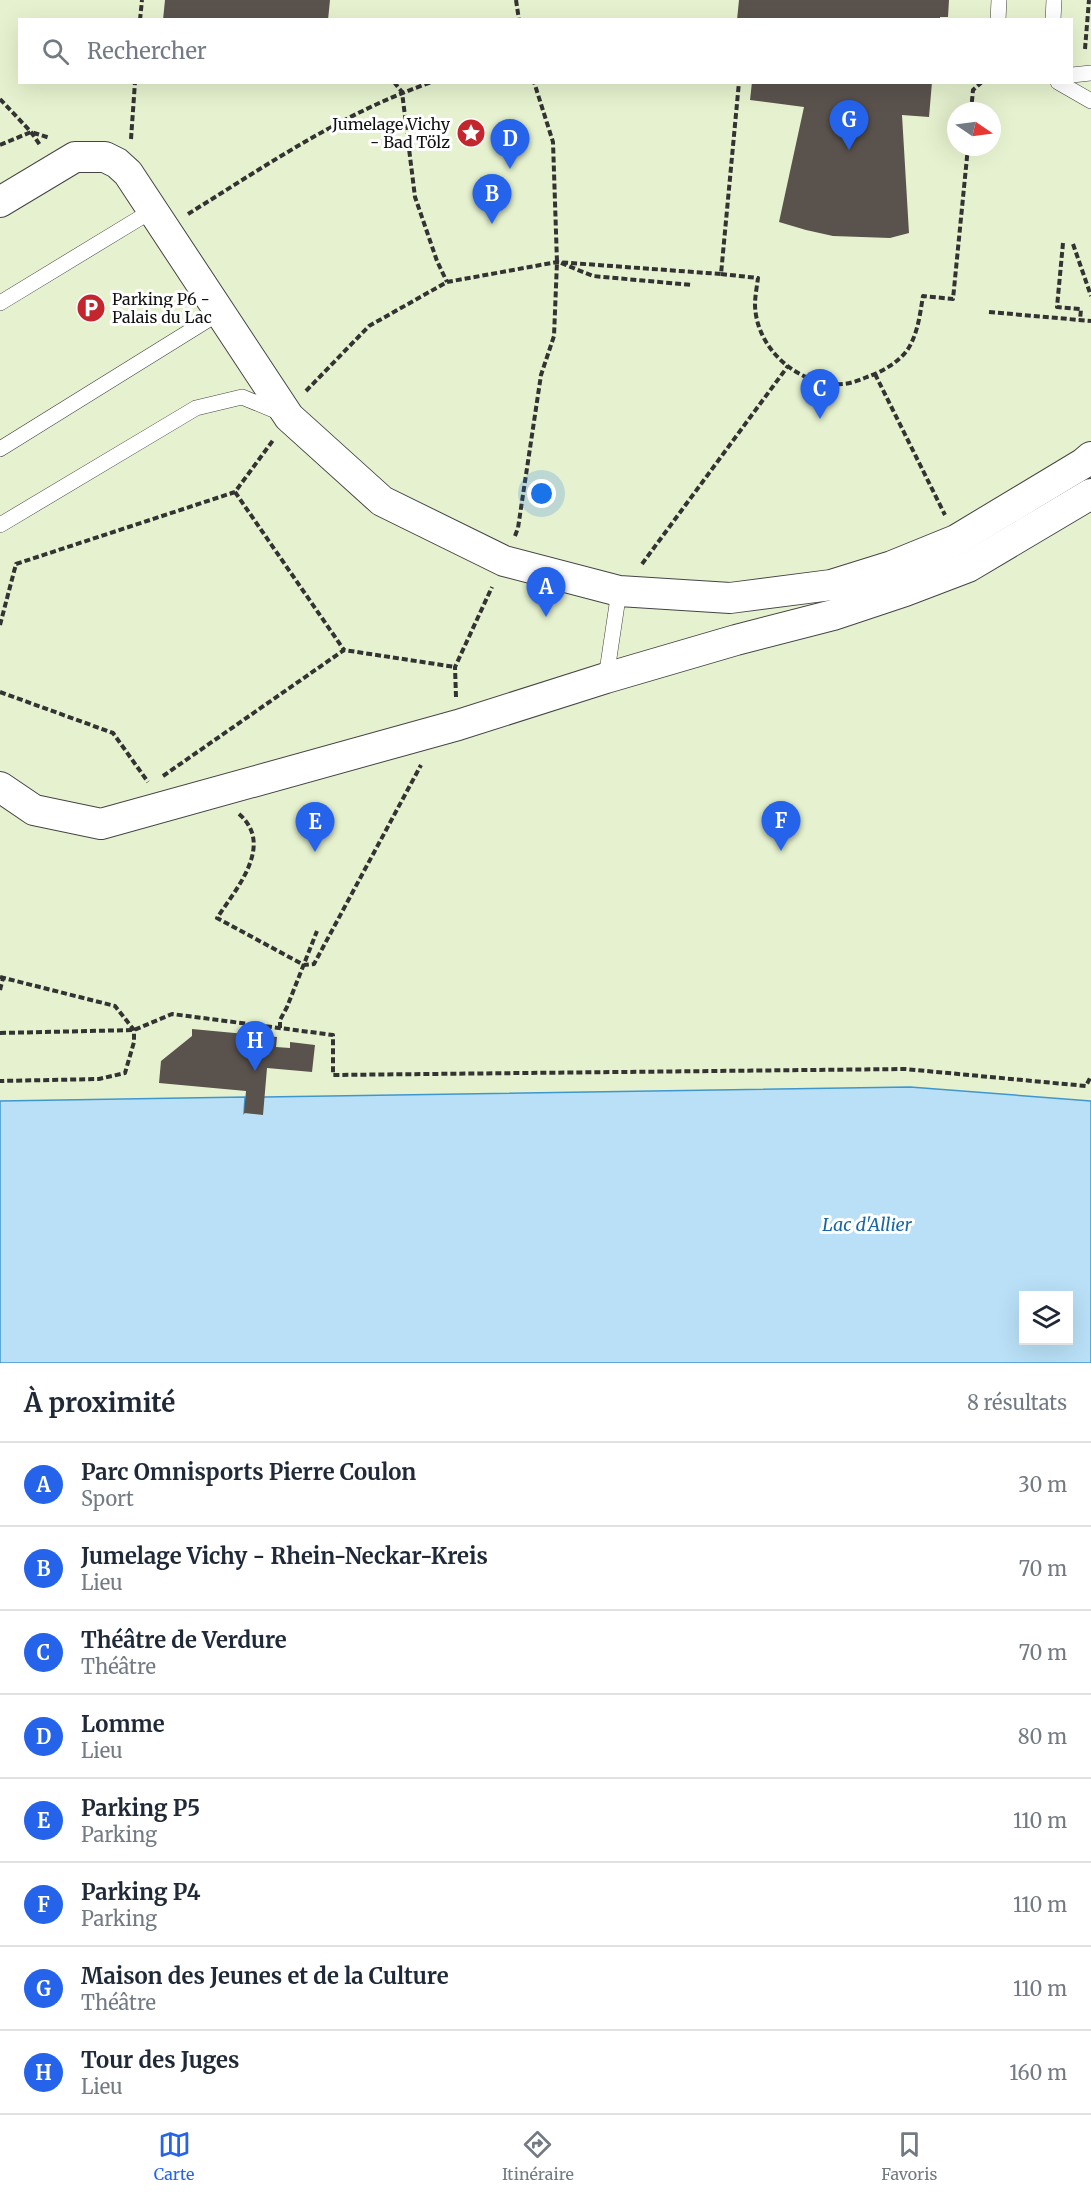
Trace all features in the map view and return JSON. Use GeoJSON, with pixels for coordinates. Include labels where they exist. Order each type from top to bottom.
{"type":"FeatureCollection","features":[{"type":"Feature","properties":{"kind":"street"},"geometry":{"type":"LineString","coordinates":[[0,202],[75,157],[105,157],[117,163],[128,172],[219,313],[290,417],[382,501],[504,561],[619,591],[730,598],[831,585],[892,566],[956,540],[1084,464],[1091,457]]}},
{"type":"Feature","properties":{"kind":"street"},"geometry":{"type":"LineString","coordinates":[[0,788],[34,810],[101,824],[458,725],[606,678],[736,640],[833,615],[968,567],[1091,494]]}},
{"type":"Feature","properties":{"kind":"lane"},"geometry":{"type":"LineString","coordinates":[[998,18],[999,0]]}},
{"type":"Feature","properties":{"kind":"lane"},"geometry":{"type":"LineString","coordinates":[[1053,18],[1054,0]]}},
{"type":"Feature","properties":{"kind":"lane"},"geometry":{"type":"LineString","coordinates":[[1073,75],[1091,73]]}},
{"type":"Feature","properties":{"kind":"lane"},"geometry":{"type":"LineString","coordinates":[[1061,84],[1091,101]]}},
{"type":"Feature","properties":{"kind":"lane"},"geometry":{"type":"LineString","coordinates":[[0,303],[158,219]]}},
{"type":"Feature","properties":{"kind":"lane"},"geometry":{"type":"LineString","coordinates":[[0,449],[219,313]]}},
{"type":"Feature","properties":{"kind":"lane"},"geometry":{"type":"LineString","coordinates":[[0,525],[196,408],[242,397],[290,417]]}},
{"type":"Feature","properties":{"kind":"lane"},"geometry":{"type":"LineString","coordinates":[[606,678],[619,591]]}},
{"type":"Feature","properties":{"kind":"path"},"geometry":{"type":"LineString","coordinates":[[140,18],[142,0]]}},
{"type":"Feature","properties":{"kind":"path"},"geometry":{"type":"LineString","coordinates":[[516,0],[519,18]]}},
{"type":"Feature","properties":{"kind":"path"},"geometry":{"type":"LineString","coordinates":[[1085,49],[1089,0]]}},
{"type":"Feature","properties":{"kind":"path"},"geometry":{"type":"LineString","coordinates":[[128,172],[135,84]]}},
{"type":"Feature","properties":{"kind":"path"},"geometry":{"type":"LineString","coordinates":[[396,84],[402,92],[415,197],[437,261],[447,282]]}},
{"type":"Feature","properties":{"kind":"path"},"geometry":{"type":"LineString","coordinates":[[158,219],[325,129],[402,92],[426,84]]}},
{"type":"Feature","properties":{"kind":"path"},"geometry":{"type":"LineString","coordinates":[[721,274],[740,84]]}},
{"type":"Feature","properties":{"kind":"path"},"geometry":{"type":"LineString","coordinates":[[972,102],[973,90],[980,84]]}},
{"type":"Feature","properties":{"kind":"path"},"geometry":{"type":"LineString","coordinates":[[0,99],[31,132],[56,140]]}},
{"type":"Feature","properties":{"kind":"path"},"geometry":{"type":"LineString","coordinates":[[0,145],[31,132]]}},
{"type":"Feature","properties":{"kind":"path"},"geometry":{"type":"LineString","coordinates":[[0,624],[16,564],[235,492],[290,417],[295,402],[369,326],[447,282],[557,262],[758,278],[755,305],[763,336],[781,362],[818,381],[838,384],[875,374],[892,365],[908,349],[918,326],[923,296],[953,299],[967,156]]}},
{"type":"Feature","properties":{"kind":"path"},"geometry":{"type":"LineString","coordinates":[[1063,243],[1057,307],[1080,309],[1080,320]]}},
{"type":"Feature","properties":{"kind":"path"},"geometry":{"type":"LineString","coordinates":[[1074,244],[1091,296]]}},
{"type":"Feature","properties":{"kind":"path"},"geometry":{"type":"LineString","coordinates":[[557,262],[593,276],[692,285]]}},
{"type":"Feature","properties":{"kind":"path"},"geometry":{"type":"LineString","coordinates":[[989,312],[1091,321]]}},
{"type":"Feature","properties":{"kind":"path"},"geometry":{"type":"LineString","coordinates":[[619,591],[633,576],[788,366]]}},
{"type":"Feature","properties":{"kind":"path"},"geometry":{"type":"LineString","coordinates":[[875,374],[947,520]]}},
{"type":"Feature","properties":{"kind":"path"},"geometry":{"type":"LineString","coordinates":[[235,492],[344,650]]}},
{"type":"Feature","properties":{"kind":"path"},"geometry":{"type":"LineString","coordinates":[[160,778],[344,650],[455,667]]}},
{"type":"Feature","properties":{"kind":"path"},"geometry":{"type":"LineString","coordinates":[[280,1028],[280,1020],[317,932]]}},
{"type":"Feature","properties":{"kind":"path"},"geometry":{"type":"LineString","coordinates":[[0,990],[2,977],[115,1006],[134,1030],[134,1042],[125,1073],[99,1079],[0,1081]]}},
{"type":"Feature","properties":{"kind":"path"},"geometry":{"type":"LineString","coordinates":[[0,1033],[134,1030],[172,1014],[333,1035],[333,1076],[905,1069],[1086,1086],[1091,1076]]}},
{"type":"Feature","properties":{"kind":"green space"},"geometry":{"type":"Polygon","coordinates":[[[0,0],[1091,0],[1091,1101],[910,1087],[265,1097],[263,1115],[244,1113],[245,1098],[0,1101],[0,0]]]}},
{"type":"Feature","properties":{"kind":"water","name":"Lac d'Allier"},"geometry":{"type":"Polygon","coordinates":[[[910,1087],[1091,1101],[1091,1363],[0,1363],[0,1101],[245,1097],[244,1113],[264,1097],[910,1087]]]}},
{"type":"Feature","properties":{"kind":"building"},"geometry":{"type":"Polygon","coordinates":[[[165,0],[330,0],[328,18],[163,18],[165,0]]]}},
{"type":"Feature","properties":{"kind":"building"},"geometry":{"type":"Polygon","coordinates":[[[739,0],[949,0],[948,17],[940,18],[737,18],[739,0]]]}},
{"type":"Feature","properties":{"kind":"building"},"geometry":{"type":"Polygon","coordinates":[[[752,84],[932,84],[929,117],[902,115],[909,233],[890,238],[833,236],[779,222],[804,107],[750,100],[752,84]]]}},
{"type":"Feature","properties":{"kind":"building"},"geometry":{"type":"Polygon","coordinates":[[[192,1029],[277,1037],[276,1047],[290,1048],[290,1042],[315,1045],[312,1072],[267,1068],[263,1115],[244,1113],[246,1091],[159,1083],[161,1061],[192,1036],[192,1029]]]}},
{"type":"Feature","properties":{"kind":"place","name":"Jumelage Vichy - Bad Tölz"},"geometry":{"type":"Point","coordinates":[471,133]}},
{"type":"Feature","properties":{"kind":"place","name":"Maison des Jeunes et de la Culture"},"geometry":{"type":"Point","coordinates":[849,150]}},
{"type":"Feature","properties":{"kind":"place","name":"Lomme"},"geometry":{"type":"Point","coordinates":[510,169]}},
{"type":"Feature","properties":{"kind":"place","name":"Jumelage Vichy - Rhein-Neckar-Kreis"},"geometry":{"type":"Point","coordinates":[492,224]}},
{"type":"Feature","properties":{"kind":"place","name":"Parking P6 - Palais du Lac"},"geometry":{"type":"Point","coordinates":[91,308]}},
{"type":"Feature","properties":{"kind":"place","name":"Théâtre de Verdure"},"geometry":{"type":"Point","coordinates":[820,419]}},
{"type":"Feature","properties":{"kind":"place","name":"Parc Omnisports Pierre Coulon"},"geometry":{"type":"Point","coordinates":[546,617]}},
{"type":"Feature","properties":{"kind":"place","name":"Parking P4"},"geometry":{"type":"Point","coordinates":[781,851]}},
{"type":"Feature","properties":{"kind":"place","name":"Parking P5"},"geometry":{"type":"Point","coordinates":[315,852]}},
{"type":"Feature","properties":{"kind":"place","name":"Tour des Juges"},"geometry":{"type":"Point","coordinates":[255,1071]}}]}
